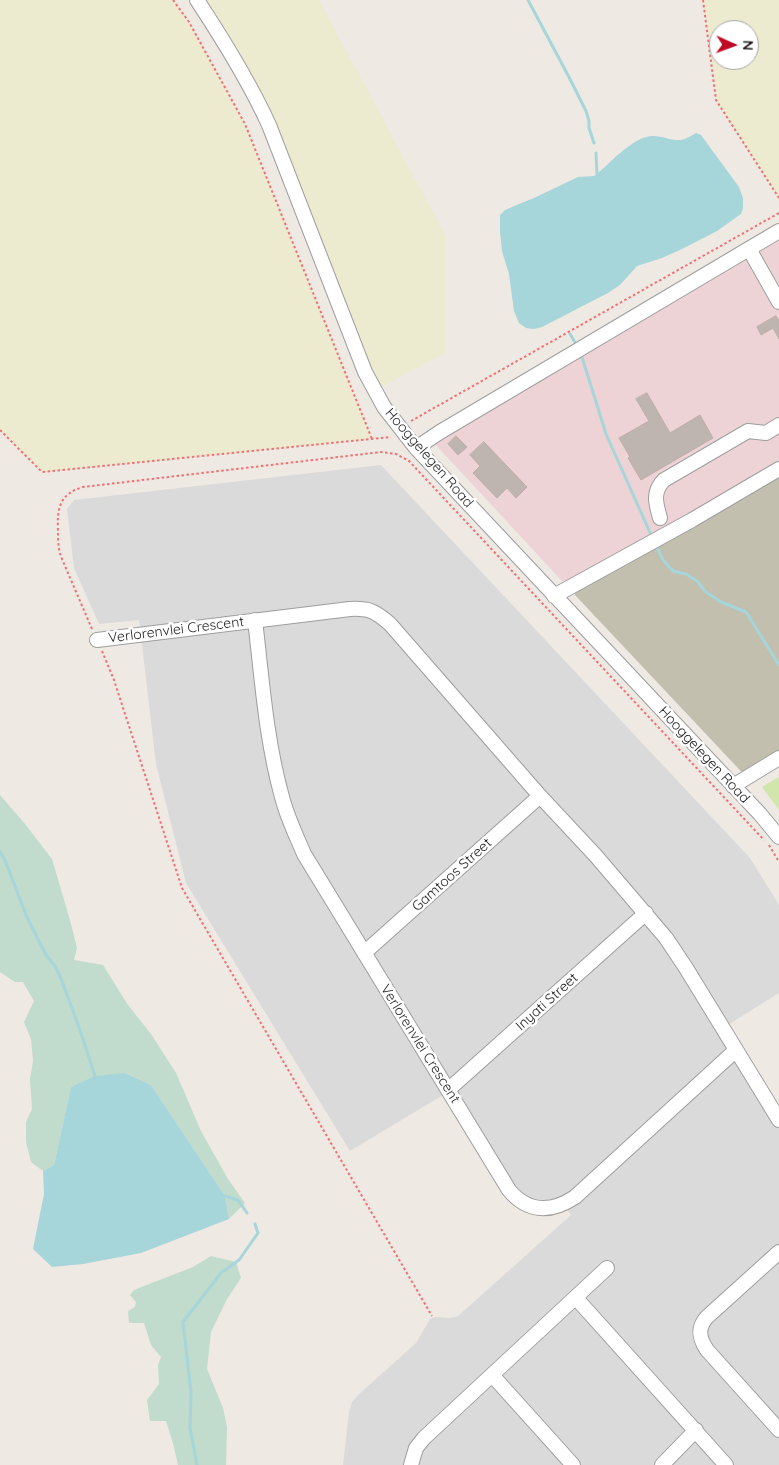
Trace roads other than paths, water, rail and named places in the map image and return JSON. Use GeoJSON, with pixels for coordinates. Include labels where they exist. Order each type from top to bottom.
{"type":"FeatureCollection","features":[{"type":"Feature","properties":{"kind":"street","name":"Hooggelegen Road"},"geometry":{"type":"LineString","coordinates":[[197,0],[226,43],[256,96],[293,185],[365,372],[384,407],[416,448],[779,837]]}},
{"type":"Feature","properties":{"kind":"street"},"geometry":{"type":"LineString","coordinates":[[416,448],[779,231]]}},
{"type":"Feature","properties":{"kind":"street"},"geometry":{"type":"LineString","coordinates":[[749,249],[779,302]]}},
{"type":"Feature","properties":{"kind":"street"},"geometry":{"type":"LineString","coordinates":[[660,518],[655,496],[664,480],[748,431],[766,433],[779,425]]}},
{"type":"Feature","properties":{"kind":"street"},"geometry":{"type":"LineString","coordinates":[[554,596],[692,520],[779,469]]}},
{"type":"Feature","properties":{"kind":"street","name":"Verlorenvlei Crescent"},"geometry":{"type":"LineString","coordinates":[[97,640],[350,608],[364,608],[380,614],[540,796],[596,856],[666,938],[779,1120]]}},
{"type":"Feature","properties":{"kind":"street","name":"Verlorenvlei Crescent"},"geometry":{"type":"LineString","coordinates":[[255,620],[273,759],[282,798],[304,854],[515,1197],[531,1207],[549,1208],[566,1203],[575,1197],[736,1050]]}},
{"type":"Feature","properties":{"kind":"street"},"geometry":{"type":"LineString","coordinates":[[733,786],[779,758]]}},
{"type":"Feature","properties":{"kind":"street","name":"Gamtoos Street"},"geometry":{"type":"LineString","coordinates":[[364,953],[540,796]]}},
{"type":"Feature","properties":{"kind":"street","name":"Inyati Street"},"geometry":{"type":"LineString","coordinates":[[448,1090],[646,913]]}},
{"type":"Feature","properties":{"kind":"street"},"geometry":{"type":"LineString","coordinates":[[779,1252],[707,1317],[703,1321],[700,1331],[703,1344],[707,1350],[779,1430]]}},
{"type":"Feature","properties":{"kind":"street"},"geometry":{"type":"LineString","coordinates":[[411,1465],[416,1448],[424,1438],[607,1268]]}},
{"type":"Feature","properties":{"kind":"street"},"geometry":{"type":"LineString","coordinates":[[576,1298],[726,1465]]}},
{"type":"Feature","properties":{"kind":"street"},"geometry":{"type":"LineString","coordinates":[[492,1375],[573,1465]]}},
{"type":"Feature","properties":{"kind":"street"},"geometry":{"type":"LineString","coordinates":[[662,1465],[696,1430]]}},
{"type":"Feature","properties":{"kind":"water"},"geometry":{"type":"Polygon","coordinates":[[[696,133],[701,135],[739,187],[743,198],[741,214],[717,231],[682,249],[637,266],[620,285],[608,293],[542,327],[526,328],[519,323],[514,311],[509,274],[502,251],[500,215],[505,210],[578,177],[594,176],[628,147],[643,138],[655,136],[681,140],[696,133]]]}},
{"type":"Feature","properties":{"kind":"water"},"geometry":{"type":"Polygon","coordinates":[[[125,1073],[151,1085],[225,1196],[229,1219],[141,1253],[83,1264],[52,1267],[33,1249],[44,1194],[43,1171],[54,1165],[71,1087],[95,1076],[125,1073]]]}},
{"type":"Feature","properties":{"kind":"waterway"},"geometry":{"type":"LineString","coordinates":[[528,0],[586,111],[594,143]]}},
{"type":"Feature","properties":{"kind":"waterway"},"geometry":{"type":"LineString","coordinates":[[596,153],[597,174]]}},
{"type":"Feature","properties":{"kind":"waterway"},"geometry":{"type":"LineString","coordinates":[[570,334],[576,344]]}},
{"type":"Feature","properties":{"kind":"waterway"},"geometry":{"type":"LineString","coordinates":[[581,354],[606,434],[652,537]]}},
{"type":"Feature","properties":{"kind":"waterway"},"geometry":{"type":"LineString","coordinates":[[656,545],[663,560],[673,571],[686,574],[697,581],[706,592],[721,602],[746,612],[779,665]]}},
{"type":"Feature","properties":{"kind":"waterway"},"geometry":{"type":"LineString","coordinates":[[0,852],[5,860],[26,915],[46,955],[55,966],[62,981],[95,1076]]}},
{"type":"Feature","properties":{"kind":"waterway"},"geometry":{"type":"LineString","coordinates":[[225,1196],[238,1200],[247,1213]]}},
{"type":"Feature","properties":{"kind":"waterway"},"geometry":{"type":"LineString","coordinates":[[197,1465],[190,1428],[191,1392],[183,1322],[221,1273],[239,1260],[258,1233],[255,1224]]}}]}
